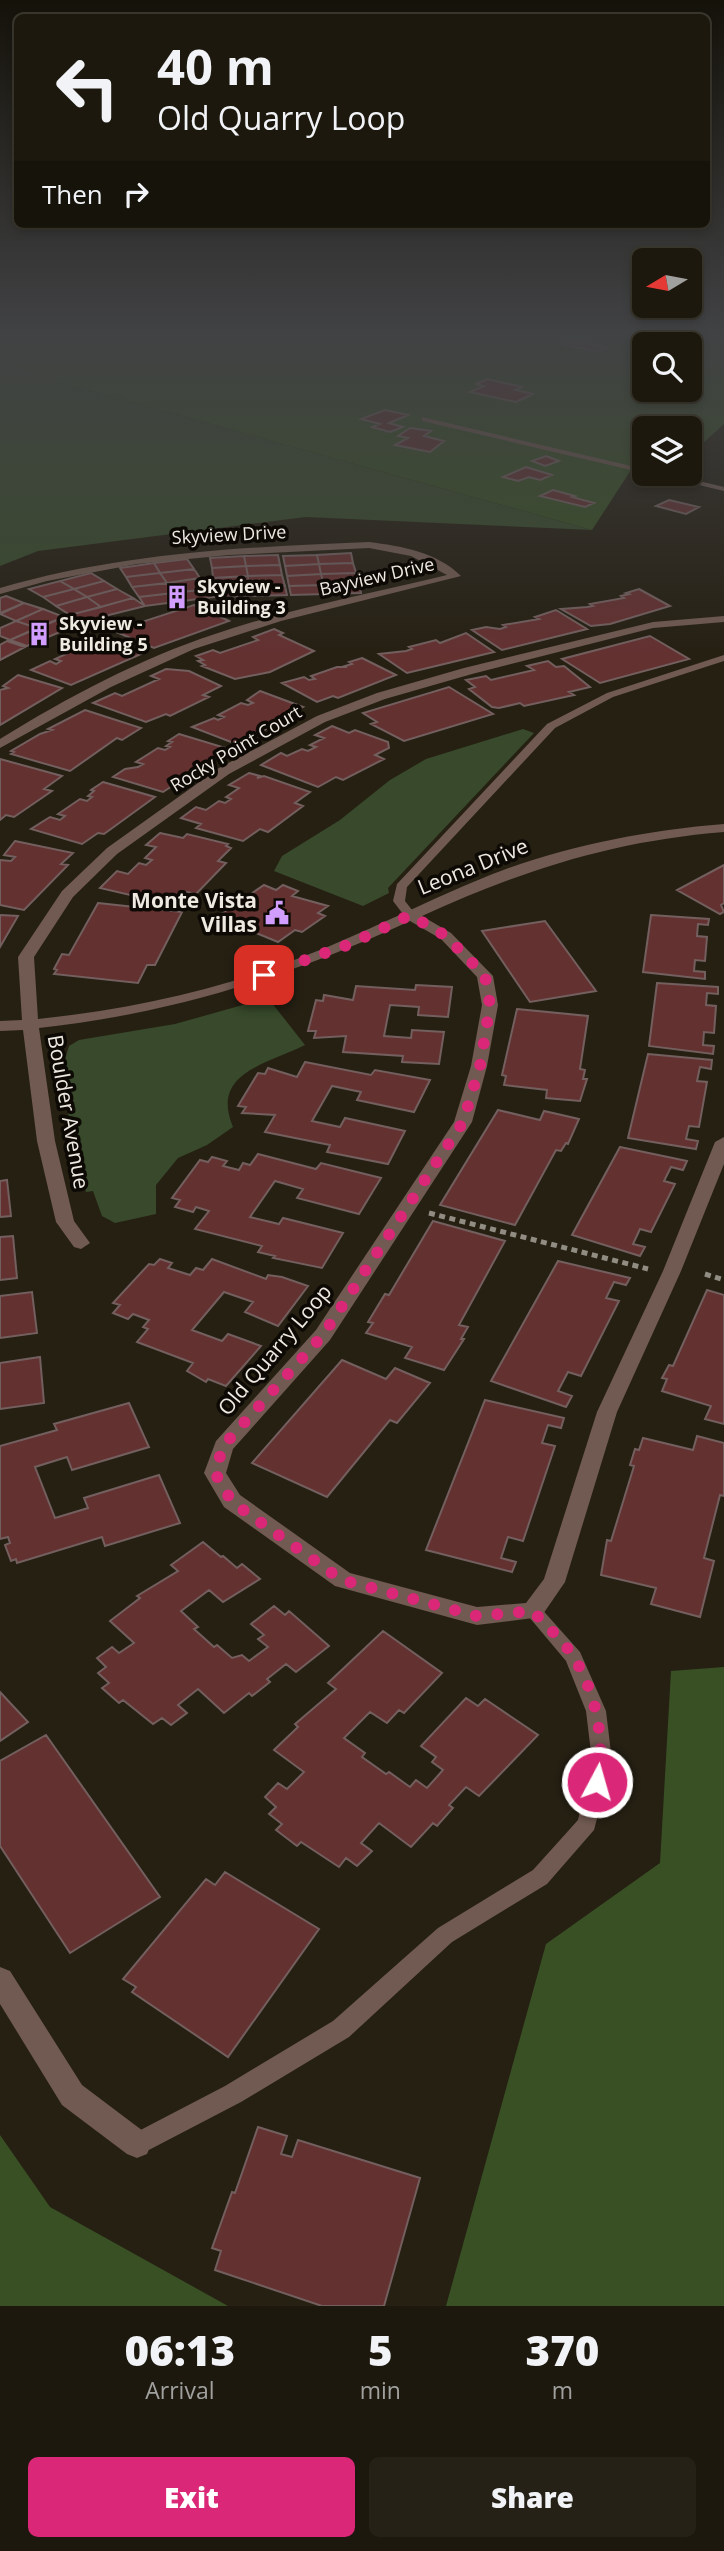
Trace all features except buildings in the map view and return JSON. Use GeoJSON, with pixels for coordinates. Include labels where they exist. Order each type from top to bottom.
{"type":"FeatureCollection","features":[{"type":"Feature","properties":{"kind":"street","name":"Skyview Drive"},"geometry":{"type":"LineString","coordinates":[[0,591],[94,567],[146,558],[369,545],[402,549],[429,557],[456,576]]}},
{"type":"Feature","properties":{"kind":"street","name":"Bayview Drive"},"geometry":{"type":"LineString","coordinates":[[0,744],[67,703],[160,659],[220,636],[456,576]]}},
{"type":"Feature","properties":{"kind":"street","name":"Rocky Point Court"},"geometry":{"type":"LineString","coordinates":[[31,1025],[26,957],[43,926],[67,894],[112,851],[224,771],[321,719],[381,696],[653,625],[717,621]]}},
{"type":"Feature","properties":{"kind":"street","name":"Leona Drive"},"geometry":{"type":"LineString","coordinates":[[0,1026],[31,1025],[214,990],[289,968],[541,862],[656,836],[724,828]]}},
{"type":"Feature","properties":{"kind":"street","name":"Old Quarry Loop"},"geometry":{"type":"LineString","coordinates":[[410,915],[446,936],[485,976],[490,1005],[480,1066],[463,1122],[323,1335],[223,1446],[215,1473],[232,1502],[342,1580],[477,1616],[533,1611]]}},
{"type":"Feature","properties":{"kind":"street","name":"Boulder Avenue"},"geometry":{"type":"LineString","coordinates":[[31,1025],[46,1141],[65,1222],[81,1243]]}},
{"type":"Feature","properties":{"kind":"street"},"geometry":{"type":"LineString","coordinates":[[533,1611],[554,1582],[607,1412],[672,1271],[724,1142]]}},
{"type":"Feature","properties":{"kind":"street"},"geometry":{"type":"LineString","coordinates":[[0,1980],[72,2095],[137,2144]]}},
{"type":"Feature","properties":{"kind":"lane"},"geometry":{"type":"LineString","coordinates":[[503,438],[632,468]]}},
{"type":"Feature","properties":{"kind":"lane"},"geometry":{"type":"LineString","coordinates":[[702,484],[724,489]]}},
{"type":"Feature","properties":{"kind":"lane"},"geometry":{"type":"LineString","coordinates":[[410,915],[399,901],[401,886],[551,726],[610,695],[724,658]]}},
{"type":"Feature","properties":{"kind":"lane"},"geometry":{"type":"LineString","coordinates":[[137,2144],[233,2094],[341,2029],[444,1936],[540,1877],[587,1825],[602,1761],[596,1711],[573,1657],[533,1611]]}},
{"type":"Feature","properties":{"kind":"path"},"geometry":{"type":"LineString","coordinates":[[407,1208],[648,1269]]}},
{"type":"Feature","properties":{"kind":"path"},"geometry":{"type":"LineString","coordinates":[[705,1274],[724,1280]]}},
{"type":"Feature","properties":{"kind":"green space"},"geometry":{"type":"Polygon","coordinates":[[[0,438],[260,438],[592,530],[306,517],[38,551],[0,566],[0,438]]]}},
{"type":"Feature","properties":{"kind":"green space"},"geometry":{"type":"Polygon","coordinates":[[[260,438],[632,438],[632,468],[592,530],[260,438]]]}},
{"type":"Feature","properties":{"kind":"green space"},"geometry":{"type":"Polygon","coordinates":[[[523,729],[534,733],[388,888],[389,893],[363,906],[274,871],[282,856],[340,820],[390,780],[426,759],[523,729]]]}},
{"type":"Feature","properties":{"kind":"green space"},"geometry":{"type":"Polygon","coordinates":[[[268,998],[305,1045],[259,1065],[236,1082],[229,1094],[228,1109],[233,1127],[207,1145],[178,1158],[156,1185],[156,1214],[115,1223],[102,1216],[93,1191],[86,1192],[72,1141],[60,1056],[66,1056],[69,1046],[79,1040],[175,1024],[268,998]]]}},
{"type":"Feature","properties":{"kind":"green space"},"geometry":{"type":"Polygon","coordinates":[[[724,1667],[724,2306],[446,2306],[546,1944],[660,1863],[671,1671],[724,1667]]]}},
{"type":"Feature","properties":{"kind":"green space"},"geometry":{"type":"Polygon","coordinates":[[[0,2135],[50,2207],[228,2306],[0,2306],[0,2135]]]}},
{"type":"Feature","properties":{"kind":"place","name":"Skyview - Building 3"},"geometry":{"type":"Point","coordinates":[177,597]}},
{"type":"Feature","properties":{"kind":"place","name":"Skyview - Building 5"},"geometry":{"type":"Point","coordinates":[39,634]}},
{"type":"Feature","properties":{"kind":"place","name":"Monte Vista Villas"},"geometry":{"type":"Point","coordinates":[277,913]}},
{"type":"Feature","properties":{"kind":"route"},"geometry":{"type":"LineString","coordinates":[[264,975],[350,944],[410,915],[446,936],[466,954],[485,976],[490,1005],[480,1066],[463,1122],[323,1335],[223,1446],[215,1473],[232,1502],[342,1580],[477,1616],[533,1611],[573,1657],[596,1711],[602,1761],[597,1782]]}}]}
